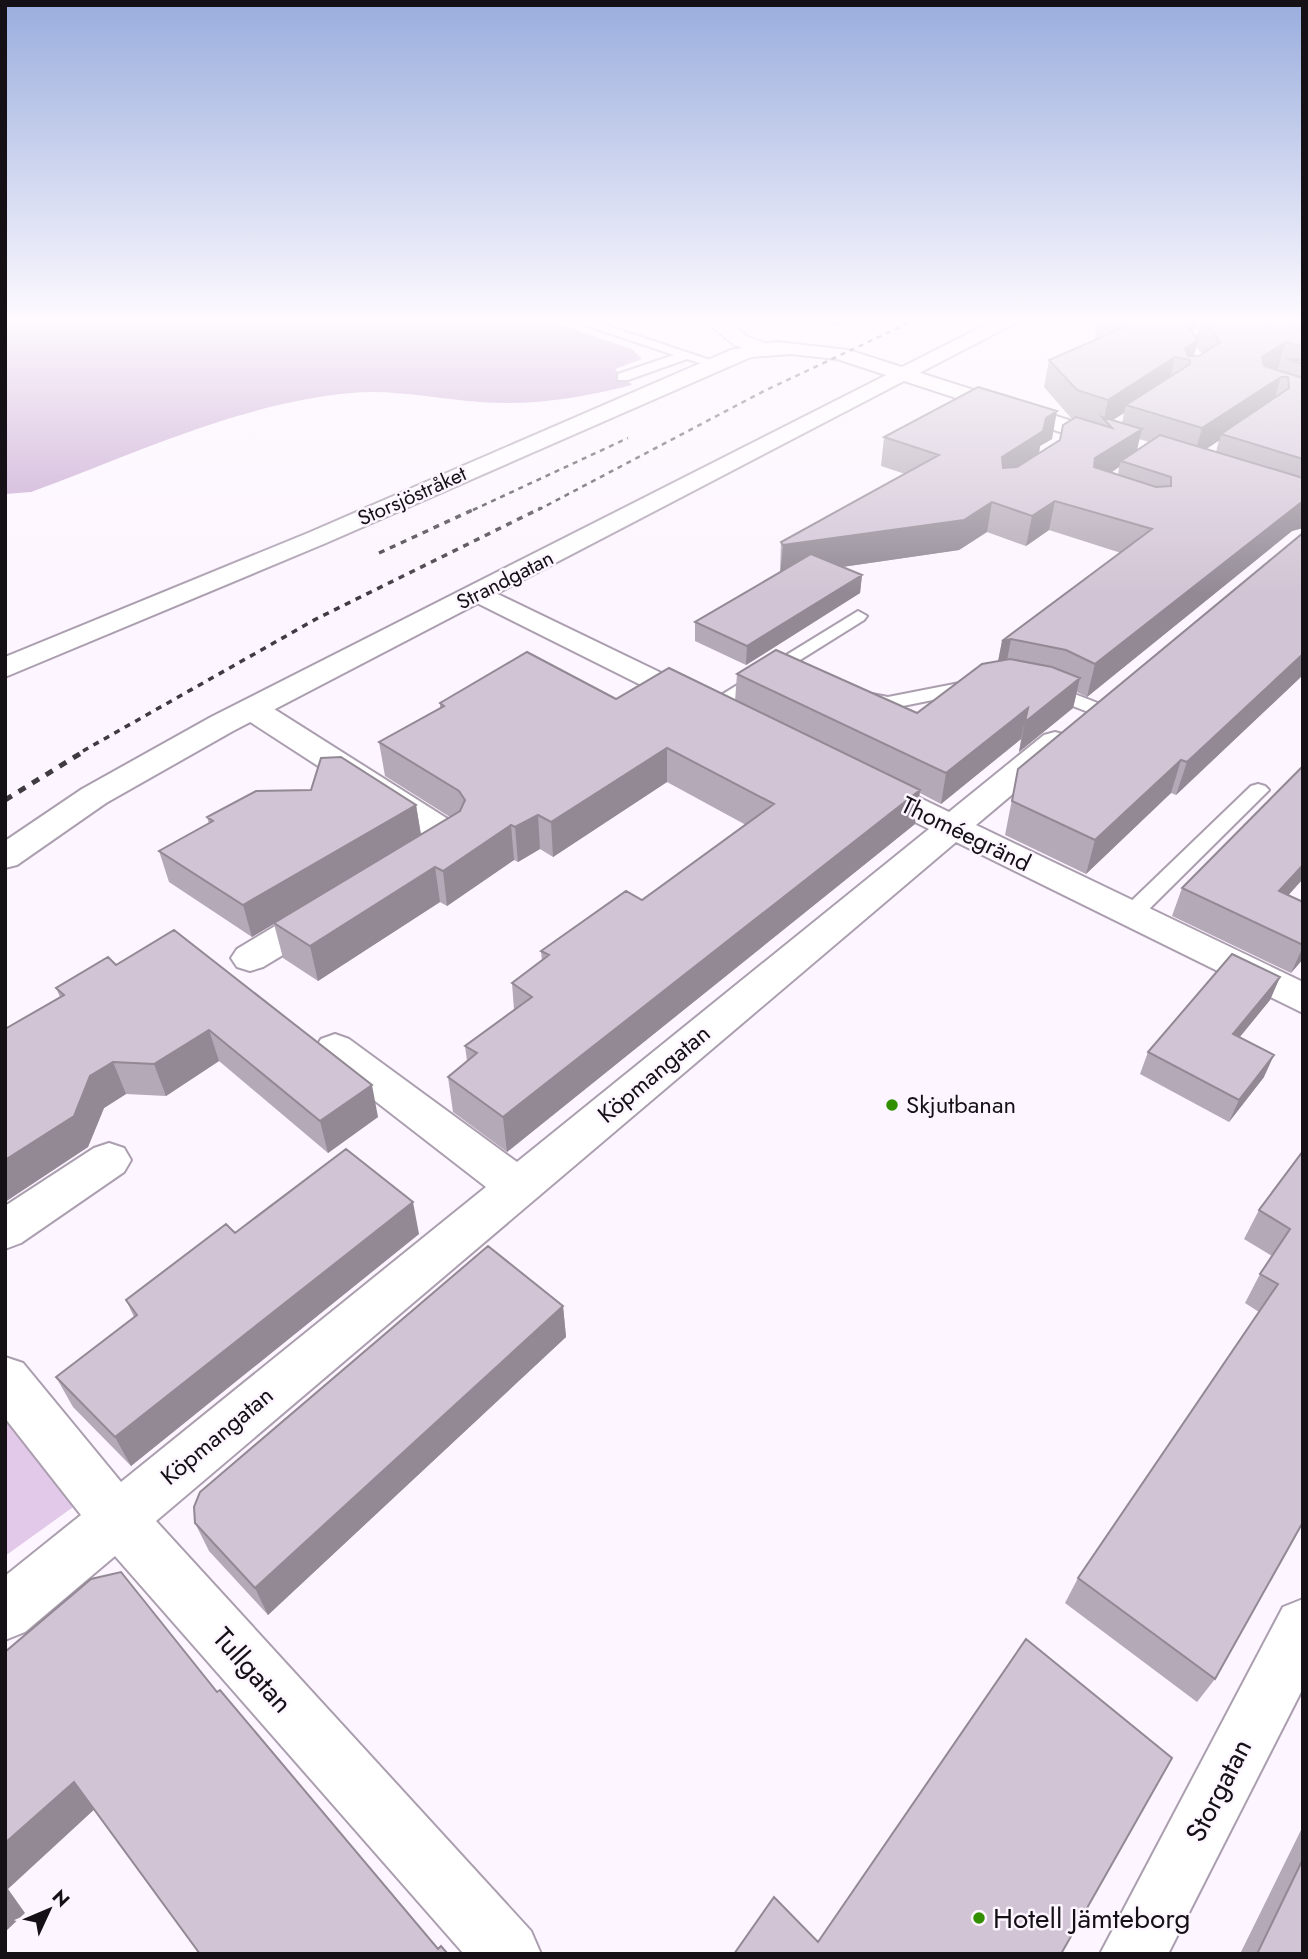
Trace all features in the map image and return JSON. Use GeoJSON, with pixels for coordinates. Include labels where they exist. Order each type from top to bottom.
{"type":"FeatureCollection","features":[{"type":"Feature","properties":{"kind":"street","name":"Storsjöstråket"},"geometry":{"type":"LineString","coordinates":[[5,668],[317,538],[609,410]]}},
{"type":"Feature","properties":{"kind":"street","name":"Strandgatan"},"geometry":{"type":"LineString","coordinates":[[5,857],[94,796],[252,709],[835,410]]}},
{"type":"Feature","properties":{"kind":"street","name":"Storsjöstråket"},"geometry":{"type":"LineString","coordinates":[[1015,410],[1139,450]]}},
{"type":"Feature","properties":{"kind":"street"},"geometry":{"type":"LineString","coordinates":[[479,593],[746,726]]}},
{"type":"Feature","properties":{"kind":"street","name":"Köpmangatan"},"geometry":{"type":"LineString","coordinates":[[5,1612],[1127,683]]}},
{"type":"Feature","properties":{"kind":"street"},"geometry":{"type":"LineString","coordinates":[[252,709],[450,836],[391,872]]}},
{"type":"Feature","properties":{"kind":"street","name":"Thoméegränd"},"geometry":{"type":"LineString","coordinates":[[843,774],[1303,999]]}},
{"type":"Feature","properties":{"kind":"street"},"geometry":{"type":"LineString","coordinates":[[250,958],[344,901]]}},
{"type":"Feature","properties":{"kind":"street"},"geometry":{"type":"LineString","coordinates":[[335,1049],[518,1187]]}},
{"type":"Feature","properties":{"kind":"street"},"geometry":{"type":"LineString","coordinates":[[5,1230],[109,1160]]}},
{"type":"Feature","properties":{"kind":"street","name":"Tullgatan"},"geometry":{"type":"LineString","coordinates":[[5,1379],[117,1518],[509,1954]]}},
{"type":"Feature","properties":{"kind":"street","name":"Storgatan"},"geometry":{"type":"LineString","coordinates":[[1133,1954],[1303,1627]]}},
{"type":"Feature","properties":{"kind":"lane"},"geometry":{"type":"LineString","coordinates":[[1058,444],[1121,423]]}},
{"type":"Feature","properties":{"kind":"lane"},"geometry":{"type":"LineString","coordinates":[[710,708],[858,616]]}},
{"type":"Feature","properties":{"kind":"lane"},"geometry":{"type":"LineString","coordinates":[[846,695],[888,703],[1004,680]]}},
{"type":"Feature","properties":{"kind":"lane"},"geometry":{"type":"LineString","coordinates":[[1027,685],[1051,690],[1096,709]]}},
{"type":"Feature","properties":{"kind":"lane"},"geometry":{"type":"LineString","coordinates":[[1130,915],[1258,790]]}},
{"type":"Feature","properties":{"kind":"shaded area"},"geometry":{"type":"Polygon","coordinates":[[[5,410],[257,410],[188,432],[31,492],[5,494],[5,410]]]}},
{"type":"Feature","properties":{"kind":"shaded area"},"geometry":{"type":"Polygon","coordinates":[[[5,1417],[76,1505],[5,1556],[5,1417]]]}},
{"type":"Feature","properties":{"kind":"building"},"geometry":{"type":"Polygon","coordinates":[[[934,410],[1057,411],[1046,418],[1043,431],[1002,457],[1003,468],[1017,467],[1060,440],[1063,425],[1076,417],[1112,428],[1102,417],[1142,429],[1095,458],[1094,467],[1156,487],[1171,486],[1171,477],[1121,461],[1160,435],[1303,478],[1303,501],[1095,664],[1066,650],[1011,639],[1002,641],[1152,529],[1055,501],[1032,516],[992,502],[964,520],[783,545],[781,542],[939,455],[884,437],[934,410]]]}},
{"type":"Feature","properties":{"kind":"building"},"geometry":{"type":"Polygon","coordinates":[[[1144,410],[1229,410],[1202,428],[1144,410]]]}},
{"type":"Feature","properties":{"kind":"building"},"geometry":{"type":"Polygon","coordinates":[[[1256,410],[1303,410],[1303,459],[1221,434],[1256,410]]]}},
{"type":"Feature","properties":{"kind":"building"},"geometry":{"type":"Polygon","coordinates":[[[1303,533],[1303,654],[1187,762],[1181,760],[1095,840],[1012,801],[1018,769],[1303,533]]]}},
{"type":"Feature","properties":{"kind":"building"},"geometry":{"type":"Polygon","coordinates":[[[811,554],[862,575],[747,646],[695,622],[811,554]]]}},
{"type":"Feature","properties":{"kind":"building"},"geometry":{"type":"Polygon","coordinates":[[[776,650],[917,713],[982,664],[1010,659],[1052,667],[1080,678],[1025,722],[1028,708],[946,773],[737,674],[776,650]]]}},
{"type":"Feature","properties":{"kind":"building"},"geometry":{"type":"Polygon","coordinates":[[[527,652],[616,699],[669,668],[920,790],[503,1117],[448,1077],[477,1053],[465,1046],[532,997],[512,983],[549,955],[541,951],[626,891],[642,900],[774,804],[667,748],[551,822],[538,815],[515,827],[511,825],[443,871],[435,867],[310,946],[274,923],[460,811],[465,800],[459,791],[379,742],[444,706],[440,703],[527,652]]]}},
{"type":"Feature","properties":{"kind":"building"},"geometry":{"type":"Polygon","coordinates":[[[341,757],[416,805],[243,905],[159,851],[213,821],[207,817],[256,791],[311,790],[321,758],[341,757]]]}},
{"type":"Feature","properties":{"kind":"building"},"geometry":{"type":"Polygon","coordinates":[[[1303,766],[1303,865],[1279,891],[1303,902],[1303,945],[1182,888],[1303,766]]]}},
{"type":"Feature","properties":{"kind":"building"},"geometry":{"type":"Polygon","coordinates":[[[174,930],[372,1085],[320,1121],[209,1030],[154,1064],[113,1062],[90,1076],[74,1116],[5,1160],[5,1029],[64,995],[56,988],[108,957],[116,965],[174,930]]]}},
{"type":"Feature","properties":{"kind":"building"},"geometry":{"type":"Polygon","coordinates":[[[1232,954],[1280,977],[1233,1034],[1274,1055],[1239,1100],[1148,1052],[1232,954]]]}},
{"type":"Feature","properties":{"kind":"building"},"geometry":{"type":"Polygon","coordinates":[[[346,1149],[413,1202],[115,1437],[56,1377],[137,1315],[126,1300],[226,1224],[235,1233],[346,1149]]]}},
{"type":"Feature","properties":{"kind":"building"},"geometry":{"type":"Polygon","coordinates":[[[1303,1151],[1303,1522],[1215,1679],[1078,1578],[1278,1284],[1260,1274],[1290,1229],[1259,1210],[1303,1151]]]}},
{"type":"Feature","properties":{"kind":"building"},"geometry":{"type":"Polygon","coordinates":[[[488,1246],[563,1306],[255,1588],[195,1523],[194,1507],[200,1492],[488,1246]]]}},
{"type":"Feature","properties":{"kind":"building"},"geometry":{"type":"Polygon","coordinates":[[[121,1572],[217,1692],[220,1690],[438,1949],[441,1946],[448,1954],[200,1954],[74,1782],[5,1843],[5,1652],[91,1579],[121,1572]]]}},
{"type":"Feature","properties":{"kind":"building"},"geometry":{"type":"Polygon","coordinates":[[[1026,1639],[1172,1758],[1061,1954],[734,1954],[774,1897],[818,1942],[1026,1639]]]}},
{"type":"Feature","properties":{"kind":"building"},"geometry":{"type":"Polygon","coordinates":[[[1303,1859],[1303,1954],[1257,1954],[1303,1859]]]}},
{"type":"Feature","properties":{"kind":"railway"},"geometry":{"type":"LineString","coordinates":[[538,510],[727,410]]}},
{"type":"Feature","properties":{"kind":"railway"},"geometry":{"type":"LineString","coordinates":[[473,510],[628,438]]}},
{"type":"Feature","properties":{"kind":"railway"},"geometry":{"type":"LineString","coordinates":[[379,553],[477,508]]}},
{"type":"Feature","properties":{"kind":"railway"},"geometry":{"type":"LineString","coordinates":[[83,751],[316,619],[541,508]]}},
{"type":"Feature","properties":{"kind":"railway"},"geometry":{"type":"LineString","coordinates":[[5,800],[86,750]]}},
{"type":"Feature","properties":{"kind":"place","name":"Skjutbanan"},"geometry":{"type":"Point","coordinates":[892,1105]}},
{"type":"Feature","properties":{"kind":"place","name":"Hotell Jämteborg"},"geometry":{"type":"Point","coordinates":[979,1918]}}]}
